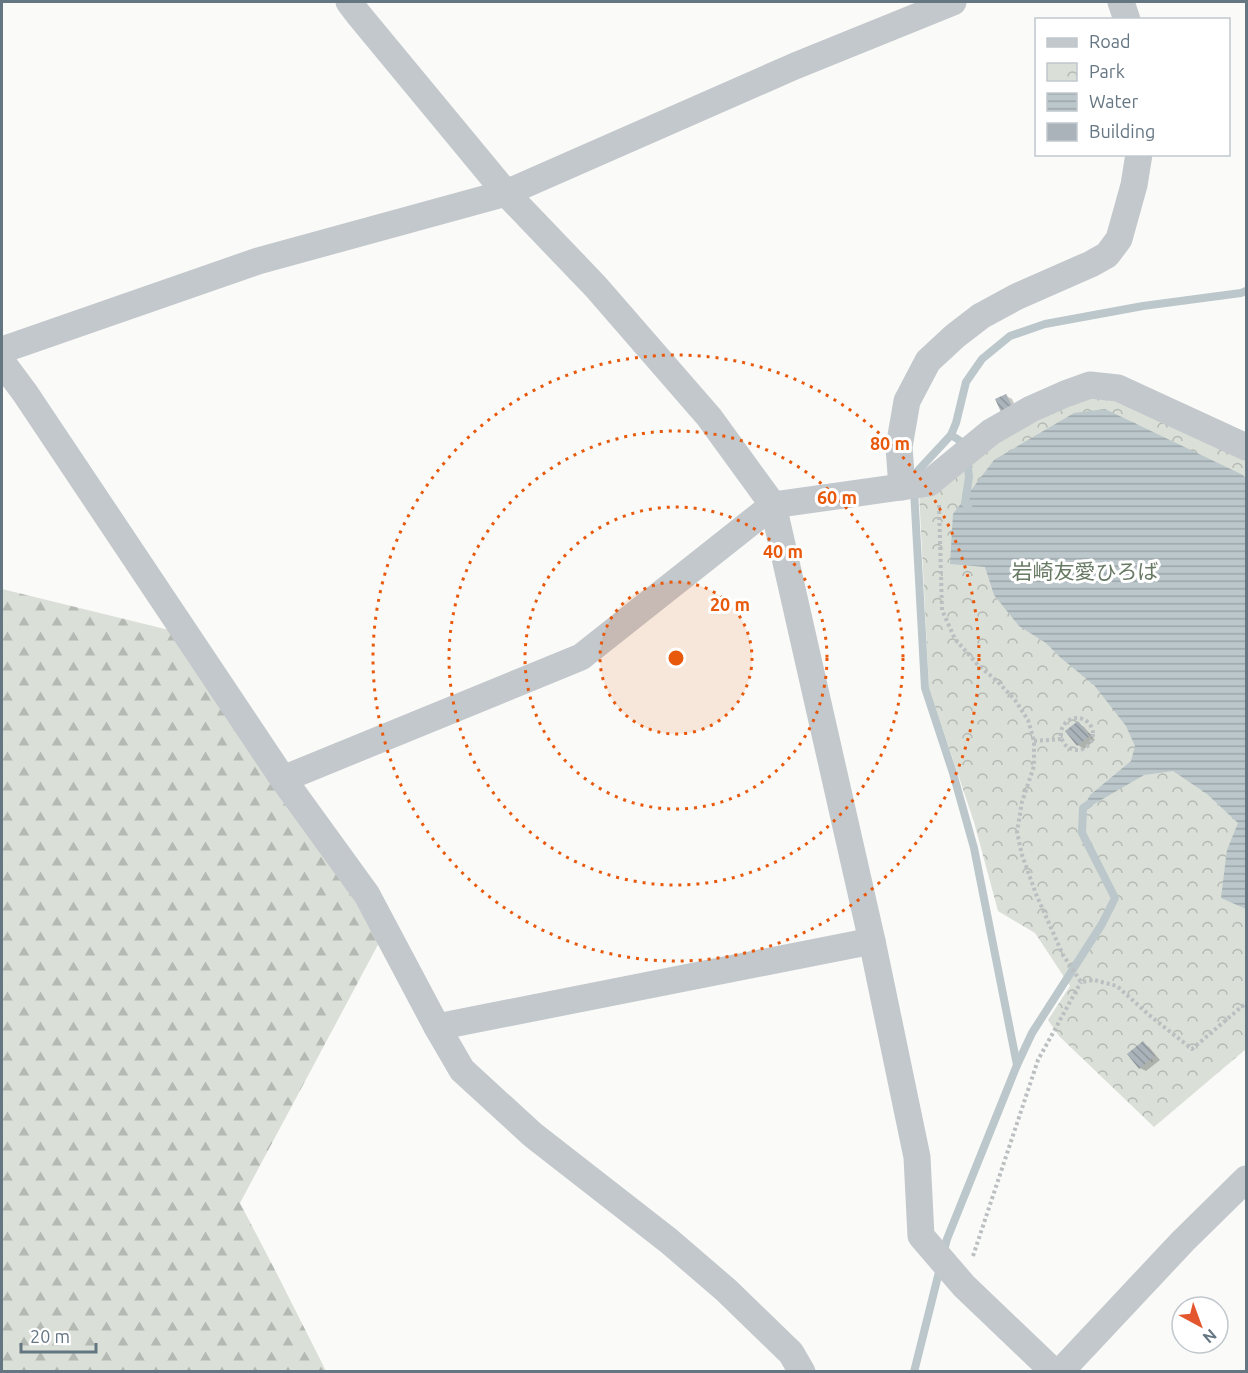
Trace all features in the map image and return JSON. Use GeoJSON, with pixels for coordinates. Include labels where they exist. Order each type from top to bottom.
{"type":"FeatureCollection","features":[{"type":"Feature","properties":{"kind":"street"},"geometry":{"type":"LineString","coordinates":[[349,2],[506,193],[596,286],[709,417],[773,505],[872,941],[917,1157],[921,1236],[960,1282],[1054,1371]]}},
{"type":"Feature","properties":{"kind":"street"},"geometry":{"type":"LineString","coordinates":[[2,350],[258,261],[506,193],[795,66],[954,2]]}},
{"type":"Feature","properties":{"kind":"street"},"geometry":{"type":"LineString","coordinates":[[1121,2],[1125,18]]}},
{"type":"Feature","properties":{"kind":"street"},"geometry":{"type":"LineString","coordinates":[[902,487],[899,447],[908,401],[928,361],[981,316],[1016,297],[1107,255],[1119,239],[1134,185],[1139,156]]}},
{"type":"Feature","properties":{"kind":"street"},"geometry":{"type":"LineString","coordinates":[[2,362],[283,779],[367,896],[437,1028],[462,1070],[532,1135],[669,1241],[726,1290],[791,1353],[802,1371]]}},
{"type":"Feature","properties":{"kind":"street"},"geometry":{"type":"LineString","coordinates":[[283,779],[581,657],[773,505],[929,483],[992,432],[1031,410],[1090,385],[1118,388],[1246,447]]}},
{"type":"Feature","properties":{"kind":"street"},"geometry":{"type":"LineString","coordinates":[[437,1028],[872,941]]}},
{"type":"Feature","properties":{"kind":"street"},"geometry":{"type":"LineString","coordinates":[[1060,1371],[1183,1241],[1246,1179]]}},
{"type":"Feature","properties":{"kind":"path"},"geometry":{"type":"LineString","coordinates":[[935,478],[938,492],[942,610],[955,639],[978,665],[1015,700],[1028,720],[1034,741],[1034,766],[1022,802],[1017,832],[1022,855],[1036,894],[1063,955],[1081,982]]}},
{"type":"Feature","properties":{"kind":"path"},"geometry":{"type":"LineString","coordinates":[[1073,719],[1081,719],[1089,723],[1093,730],[1093,739],[1089,746],[1081,750],[1073,750],[1066,746],[1062,739],[1062,730],[1066,723],[1073,719]]}},
{"type":"Feature","properties":{"kind":"path"},"geometry":{"type":"LineString","coordinates":[[1034,741],[1062,739]]}},
{"type":"Feature","properties":{"kind":"path"},"geometry":{"type":"LineString","coordinates":[[1081,982],[1094,980],[1117,986],[1192,1049],[1246,1003]]}},
{"type":"Feature","properties":{"kind":"path"},"geometry":{"type":"LineString","coordinates":[[960,1282],[993,1197],[1038,1060],[1081,982]]}},
{"type":"Feature","properties":{"kind":"green space","name":"岩崎友愛ひろば"},"geometry":{"type":"Polygon","coordinates":[[[1108,395],[1246,456],[1246,1049],[1154,1127],[1059,1036],[1048,1020],[1070,986],[1035,933],[998,911],[974,822],[929,688],[919,492],[989,439],[1073,398],[1108,395]]]}},
{"type":"Feature","properties":{"kind":"green space"},"geometry":{"type":"Polygon","coordinates":[[[2,589],[169,630],[381,939],[240,1203],[326,1371],[2,1372],[2,589]]]}},
{"type":"Feature","properties":{"kind":"water"},"geometry":{"type":"Polygon","coordinates":[[[1105,409],[1243,475],[1246,479],[1246,909],[1221,898],[1227,850],[1238,823],[1207,794],[1173,771],[1144,775],[1082,811],[1090,795],[1131,761],[1135,746],[1126,726],[1094,685],[1046,643],[1019,626],[994,595],[985,567],[950,564],[953,514],[994,460],[1074,413],[1105,409]]]}},
{"type":"Feature","properties":{"kind":"building"},"geometry":{"type":"Polygon","coordinates":[[[1006,394],[1012,406],[1001,412],[995,399],[1006,394]]]}},
{"type":"Feature","properties":{"kind":"building"},"geometry":{"type":"Polygon","coordinates":[[[1078,721],[1090,736],[1077,746],[1065,731],[1078,721]]]}},
{"type":"Feature","properties":{"kind":"building"},"geometry":{"type":"Polygon","coordinates":[[[1143,1041],[1155,1056],[1139,1069],[1127,1054],[1143,1041]]]}},
{"type":"Feature","properties":{"kind":"waterway"},"geometry":{"type":"LineString","coordinates":[[913,479],[913,476],[951,435],[966,382],[982,359],[1010,336],[1045,324],[1143,306],[1246,291]]}},
{"type":"Feature","properties":{"kind":"waterway"},"geometry":{"type":"LineString","coordinates":[[951,435],[962,442],[964,448]]}},
{"type":"Feature","properties":{"kind":"waterway"},"geometry":{"type":"LineString","coordinates":[[967,460],[969,477],[965,503],[968,506]]}},
{"type":"Feature","properties":{"kind":"waterway"},"geometry":{"type":"LineString","coordinates":[[914,490],[925,688],[953,773],[974,848],[1017,1065]]}},
{"type":"Feature","properties":{"kind":"waterway"},"geometry":{"type":"LineString","coordinates":[[943,1254],[1017,1065],[1032,1033],[1102,924],[1115,898],[1082,833],[1083,808],[1089,804]]}},
{"type":"Feature","properties":{"kind":"waterway"},"geometry":{"type":"LineString","coordinates":[[914,1372],[940,1268]]}}]}
